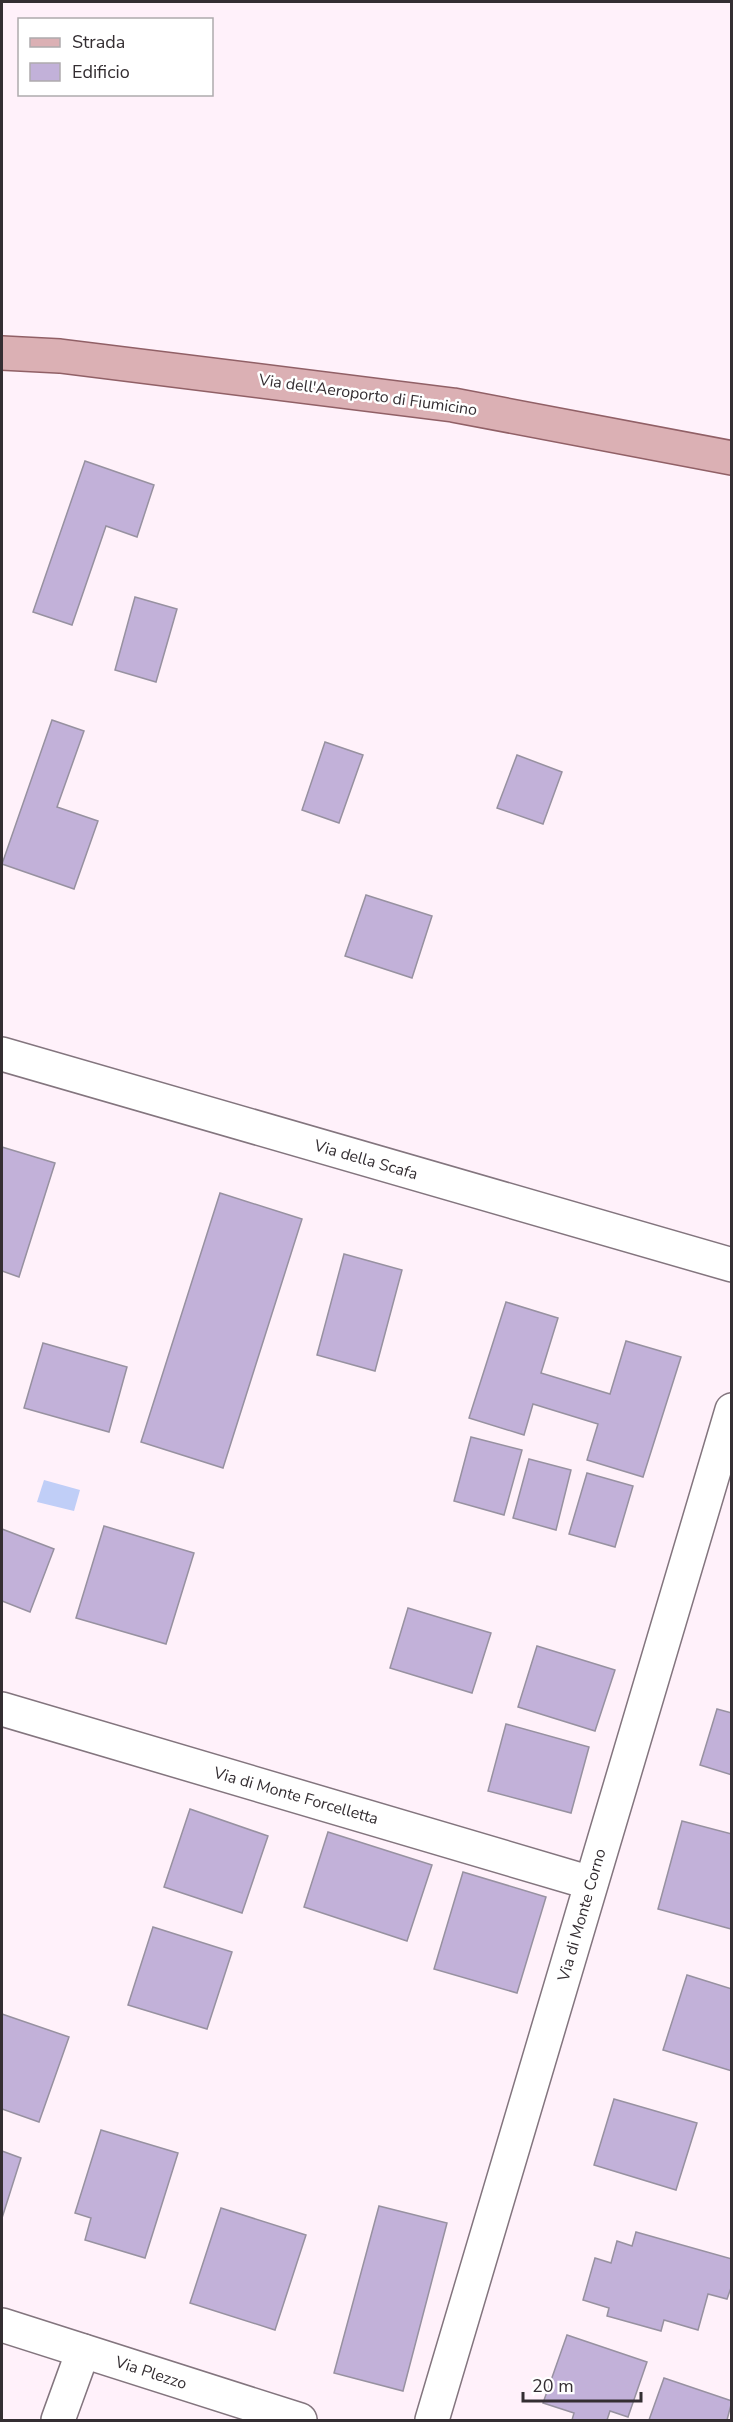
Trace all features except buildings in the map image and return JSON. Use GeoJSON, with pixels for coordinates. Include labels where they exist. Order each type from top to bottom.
{"type":"FeatureCollection","features":[{"type":"Feature","properties":{"kind":"main road","name":"Via dell'Aeroporto di Fiumicino"},"geometry":{"type":"LineString","coordinates":[[2,353],[60,356],[453,405],[732,458]]}},
{"type":"Feature","properties":{"kind":"street","name":"Via della Scafa"},"geometry":{"type":"LineString","coordinates":[[2,1054],[732,1266]]}},
{"type":"Feature","properties":{"kind":"street","name":"Via di Monte Corno"},"geometry":{"type":"LineString","coordinates":[[432,2421],[732,1410]]}},
{"type":"Feature","properties":{"kind":"street","name":"Via di Monte Forcelletta"},"geometry":{"type":"LineString","coordinates":[[2,1709],[591,1883]]}},
{"type":"Feature","properties":{"kind":"street","name":"Via Plezzo"},"geometry":{"type":"LineString","coordinates":[[2,2325],[300,2421]]}},
{"type":"Feature","properties":{"kind":"street"},"geometry":{"type":"LineString","coordinates":[[58,2421],[83,2351]]}},
{"type":"Feature","properties":{"kind":"water"},"geometry":{"type":"Polygon","coordinates":[[[44,1480],[80,1490],[74,1511],[37,1502],[44,1480]]]}}]}
